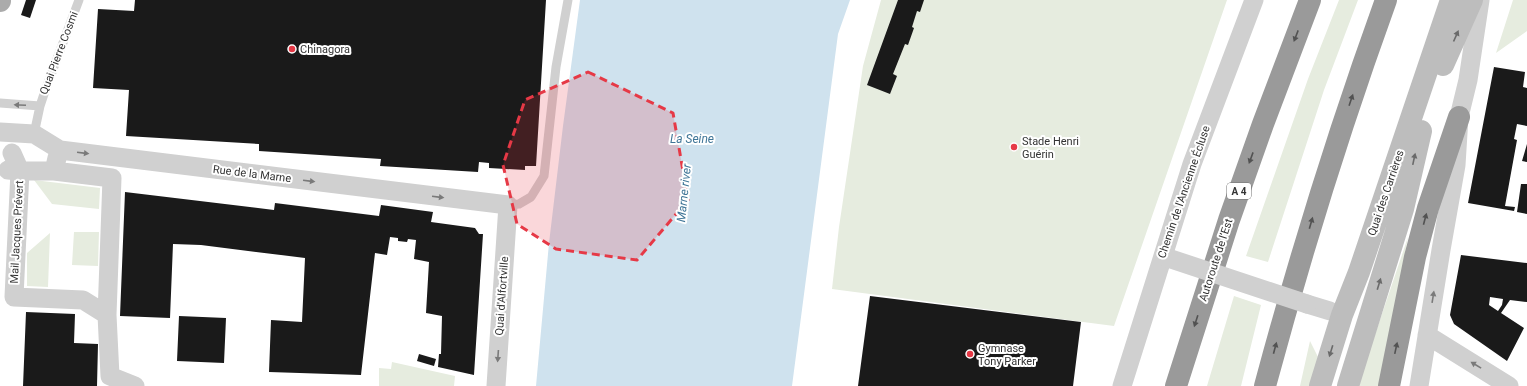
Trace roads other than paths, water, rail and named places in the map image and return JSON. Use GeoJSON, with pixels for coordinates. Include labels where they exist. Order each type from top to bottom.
{"type":"FeatureCollection","features":[{"type":"Feature","properties":{"kind":"highway","name":"Autoroute de l’Est"},"geometry":{"type":"LineString","coordinates":[[1176,386],[1229,220],[1263,124],[1310,0]]}},
{"type":"Feature","properties":{"kind":"highway"},"geometry":{"type":"LineString","coordinates":[[1265,386],[1312,218],[1347,110],[1386,0]]}},
{"type":"Feature","properties":{"kind":"highway"},"geometry":{"type":"LineString","coordinates":[[1389,386],[1415,257],[1428,208],[1459,117]]}},
{"type":"Feature","properties":{"kind":"main road","name":"Quai des Carrières"},"geometry":{"type":"LineString","coordinates":[[1320,386],[1336,313],[1359,272],[1452,0]]}},
{"type":"Feature","properties":{"kind":"main road","name":"Quai des Carrières"},"geometry":{"type":"LineString","coordinates":[[1348,386],[1403,209],[1418,139],[1439,74],[1472,0]]}},
{"type":"Feature","properties":{"kind":"main road"},"geometry":{"type":"LineString","coordinates":[[1336,313],[1367,322]]}},
{"type":"Feature","properties":{"kind":"street","name":"Chemin de l'Ancienne Écluse"},"geometry":{"type":"LineString","coordinates":[[1122,386],[1165,257],[1192,164],[1254,0]]}},
{"type":"Feature","properties":{"kind":"street"},"geometry":{"type":"LineString","coordinates":[[1419,386],[1456,165],[1459,117],[1469,76],[1480,0]]}},
{"type":"Feature","properties":{"kind":"street","name":"Rue de la Marne"},"geometry":{"type":"LineString","coordinates":[[0,132],[34,134],[60,150],[508,205]]}},
{"type":"Feature","properties":{"kind":"street","name":"Mail Jacques Prévert"},"geometry":{"type":"LineString","coordinates":[[55,164],[112,178],[107,315],[83,300],[14,297],[13,165],[55,164]]}},
{"type":"Feature","properties":{"kind":"street","name":"Quai d'Alfortville"},"geometry":{"type":"LineString","coordinates":[[496,386],[508,205]]}},
{"type":"Feature","properties":{"kind":"street"},"geometry":{"type":"LineString","coordinates":[[1165,257],[1336,313]]}},
{"type":"Feature","properties":{"kind":"street"},"geometry":{"type":"LineString","coordinates":[[107,315],[110,376],[135,386]]}},
{"type":"Feature","properties":{"kind":"street"},"geometry":{"type":"LineString","coordinates":[[1427,335],[1509,386]]}},
{"type":"Feature","properties":{"kind":"lane","name":"Quai Pierre Cosmi"},"geometry":{"type":"LineString","coordinates":[[34,134],[40,106],[79,0]]}},
{"type":"Feature","properties":{"kind":"lane"},"geometry":{"type":"LineString","coordinates":[[508,205],[519,204],[531,197],[544,176],[556,67],[568,0]]}},
{"type":"Feature","properties":{"kind":"lane"},"geometry":{"type":"LineString","coordinates":[[0,103],[40,106]]}},
{"type":"Feature","properties":{"kind":"water","name":"La Seine"},"geometry":{"type":"Polygon","coordinates":[[[580,0],[850,0],[838,34],[792,386],[536,386],[549,243],[580,0]]]}},
{"type":"Feature","properties":{"kind":"place","name":"Chinagora"},"geometry":{"type":"Point","coordinates":[292,49]}},
{"type":"Feature","properties":{"kind":"place","name":"Stade Henri Guérin"},"geometry":{"type":"Point","coordinates":[1014,147]}},
{"type":"Feature","properties":{"kind":"place","name":"Gymnase Tony Parker"},"geometry":{"type":"Point","coordinates":[970,354]}},
{"type":"Feature","properties":{"kind":"water label","name":"Marne river"},"geometry":{"type":"Point","coordinates":[684,193]}}]}
